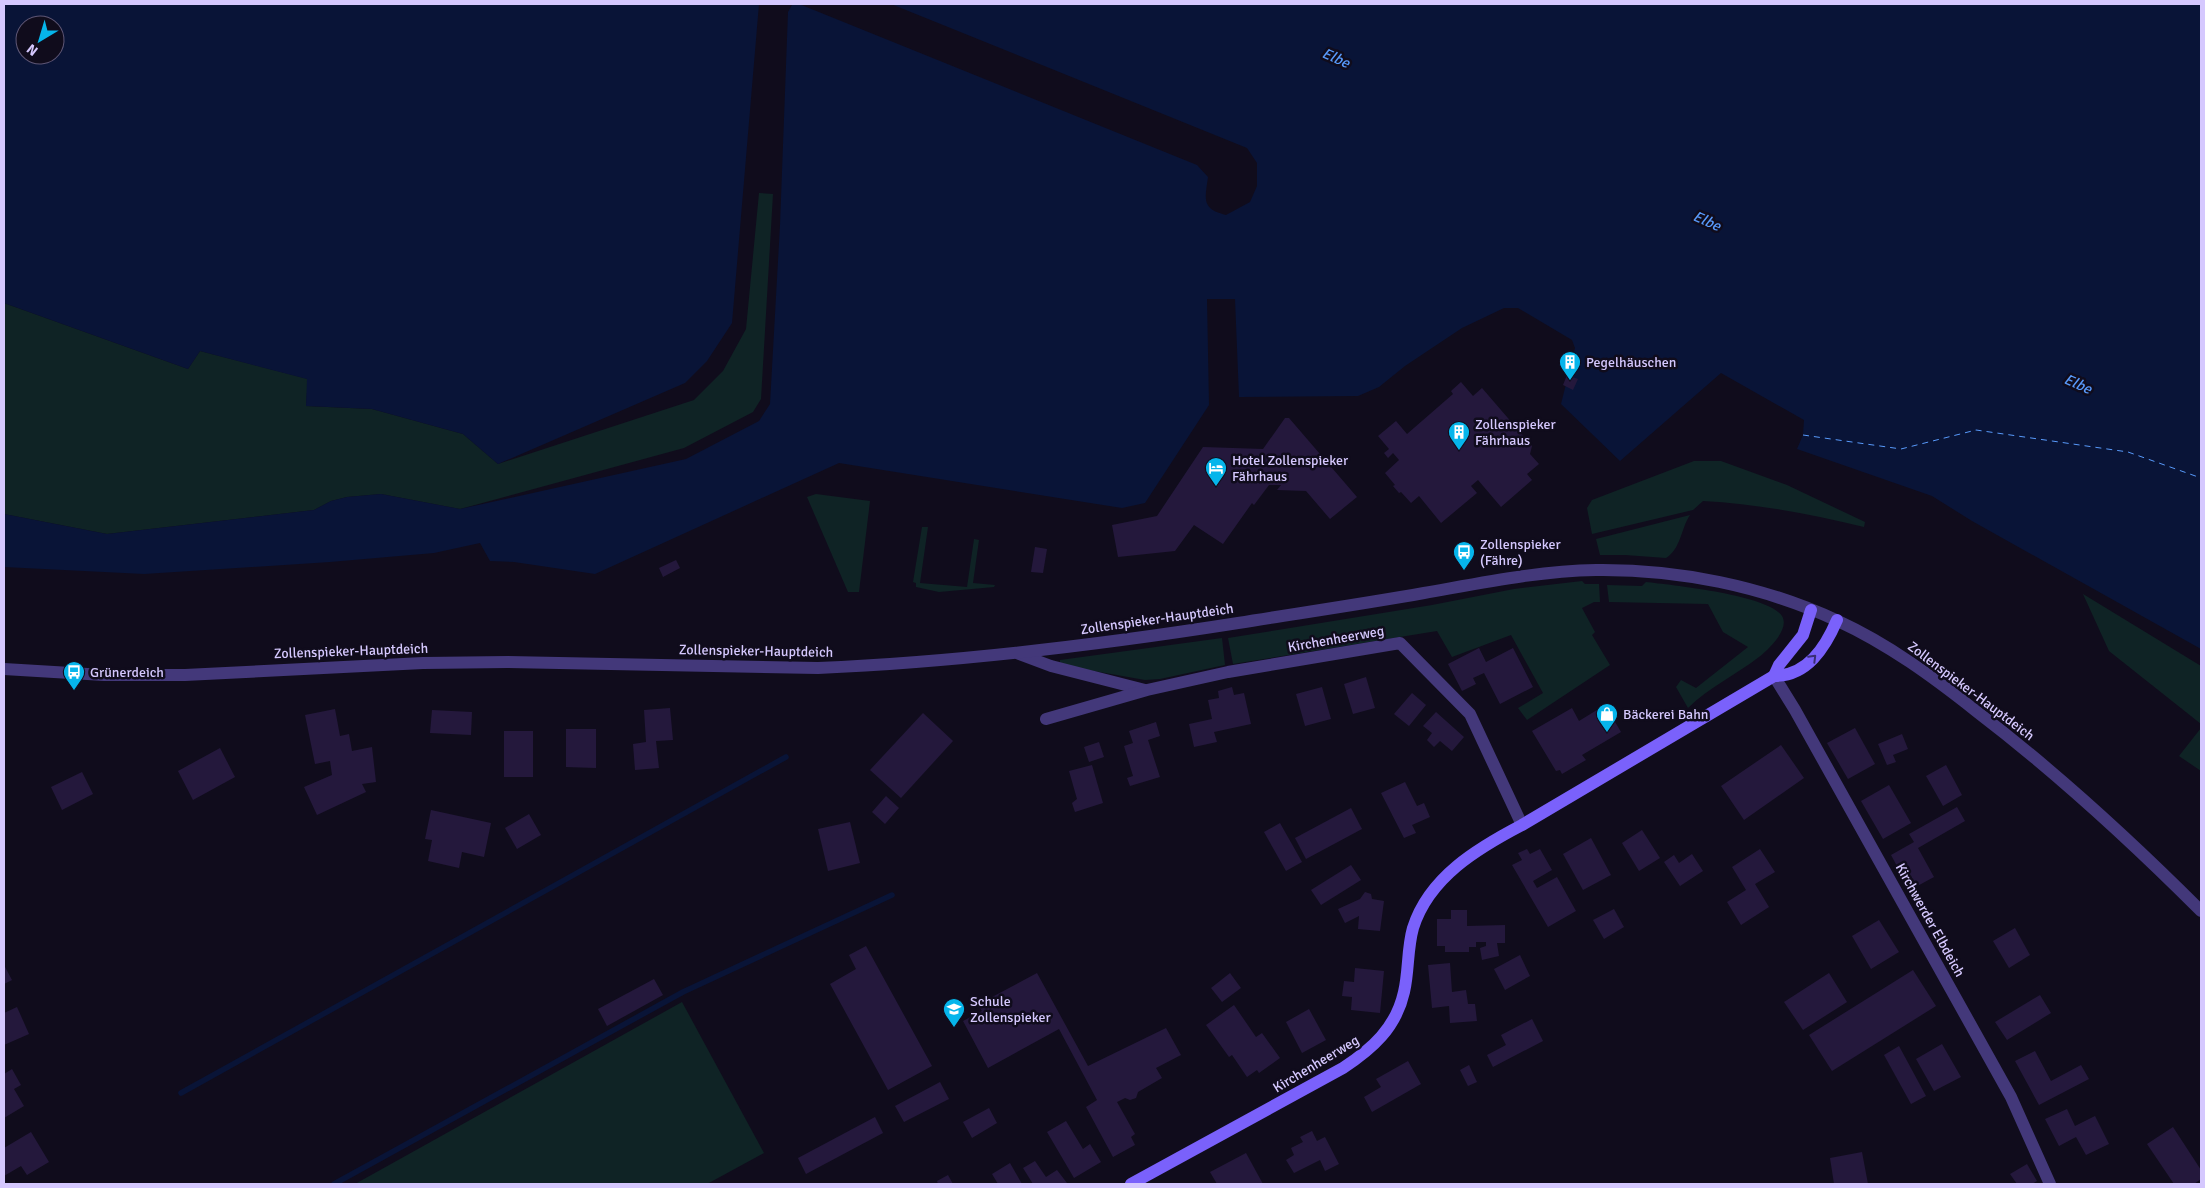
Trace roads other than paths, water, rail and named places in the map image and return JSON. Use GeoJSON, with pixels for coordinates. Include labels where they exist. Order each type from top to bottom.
{"type":"FeatureCollection","features":[{"type":"Feature","properties":{"kind":"main road","name":"Kirchenheerweg"},"geometry":{"type":"LineString","coordinates":[[1774,676],[1779,665],[1803,635],[1812,610]]}},
{"type":"Feature","properties":{"kind":"main road","name":"Kirchenheerweg"},"geometry":{"type":"LineString","coordinates":[[1131,1184],[1343,1068],[1371,1048],[1392,1024],[1399,1010],[1404,992],[1413,928],[1428,899],[1440,882],[1464,860],[1488,843],[1522,825],[1774,676],[1786,676],[1809,663],[1826,642],[1836,620]]}},
{"type":"Feature","properties":{"kind":"street","name":"Zollenspieker-Hauptdeich"},"geometry":{"type":"LineString","coordinates":[[4,669],[104,675],[185,675],[396,664],[508,662],[818,668],[942,661],[1019,654],[1225,625],[1512,578],[1571,571],[1630,571],[1703,579],[1760,592],[1812,610],[1875,639],[1891,649],[1937,680],[2072,788],[2201,911]]}},
{"type":"Feature","properties":{"kind":"street","name":"Kirchenheerweg"},"geometry":{"type":"LineString","coordinates":[[1046,719],[1147,690],[1228,672],[1400,643],[1470,714],[1522,825]]}},
{"type":"Feature","properties":{"kind":"street","name":"Kirchenheerweg"},"geometry":{"type":"LineString","coordinates":[[1019,654],[1051,666],[1147,690]]}},
{"type":"Feature","properties":{"kind":"street","name":"Kirchwerder Elbdeich"},"geometry":{"type":"LineString","coordinates":[[1774,676],[1796,710],[2011,1097],[2050,1184]]}},
{"type":"Feature","properties":{"kind":"water"},"geometry":{"type":"Polygon","coordinates":[[[4,4],[759,4],[732,323],[707,361],[685,383],[498,464],[463,434],[372,409],[306,406],[307,379],[200,351],[188,369],[4,303],[4,4]]]}},
{"type":"Feature","properties":{"kind":"water","name":"Elbe"},"geometry":{"type":"Polygon","coordinates":[[[799,4],[1197,165],[1208,177],[1206,202],[1212,210],[1226,215],[1250,202],[1257,186],[1257,163],[1247,148],[891,4],[2201,4],[2201,649],[1972,521],[1932,496],[1797,449],[1803,435],[1804,420],[1721,373],[1620,461],[1561,404],[1575,348],[1572,340],[1518,308],[1504,308],[1462,328],[1405,366],[1379,387],[1358,396],[1239,397],[1235,299],[1207,299],[1209,405],[1145,503],[1122,508],[839,463],[595,574],[514,562],[490,561],[480,543],[434,553],[144,574],[4,567],[4,514],[107,534],[314,510],[331,501],[347,497],[381,494],[460,509],[686,459],[759,421],[770,404],[780,225],[788,12],[792,5],[799,4]]]}},
{"type":"Feature","properties":{"kind":"waterway"},"geometry":{"type":"LineString","coordinates":[[181,1093],[786,757]]}},
{"type":"Feature","properties":{"kind":"waterway"},"geometry":{"type":"LineString","coordinates":[[334,1184],[683,992],[892,895]]}},
{"type":"Feature","properties":{"kind":"place","name":"Pegelhäuschen"},"geometry":{"type":"Point","coordinates":[1570,381]}},
{"type":"Feature","properties":{"kind":"place","name":"Zollenspieker Fährhaus"},"geometry":{"type":"Point","coordinates":[1459,451]}},
{"type":"Feature","properties":{"kind":"place","name":"Hotel Zollenspieker Fährhaus"},"geometry":{"type":"Point","coordinates":[1216,487]}},
{"type":"Feature","properties":{"kind":"place","name":"Zollenspieker (Fähre)"},"geometry":{"type":"Point","coordinates":[1464,571]}},
{"type":"Feature","properties":{"kind":"place","name":"Grünerdeich"},"geometry":{"type":"Point","coordinates":[74,691]}},
{"type":"Feature","properties":{"kind":"place","name":"Bäckerei Bahn"},"geometry":{"type":"Point","coordinates":[1607,733]}},
{"type":"Feature","properties":{"kind":"place","name":"Schule Zollenspieker"},"geometry":{"type":"Point","coordinates":[954,1028]}}]}
